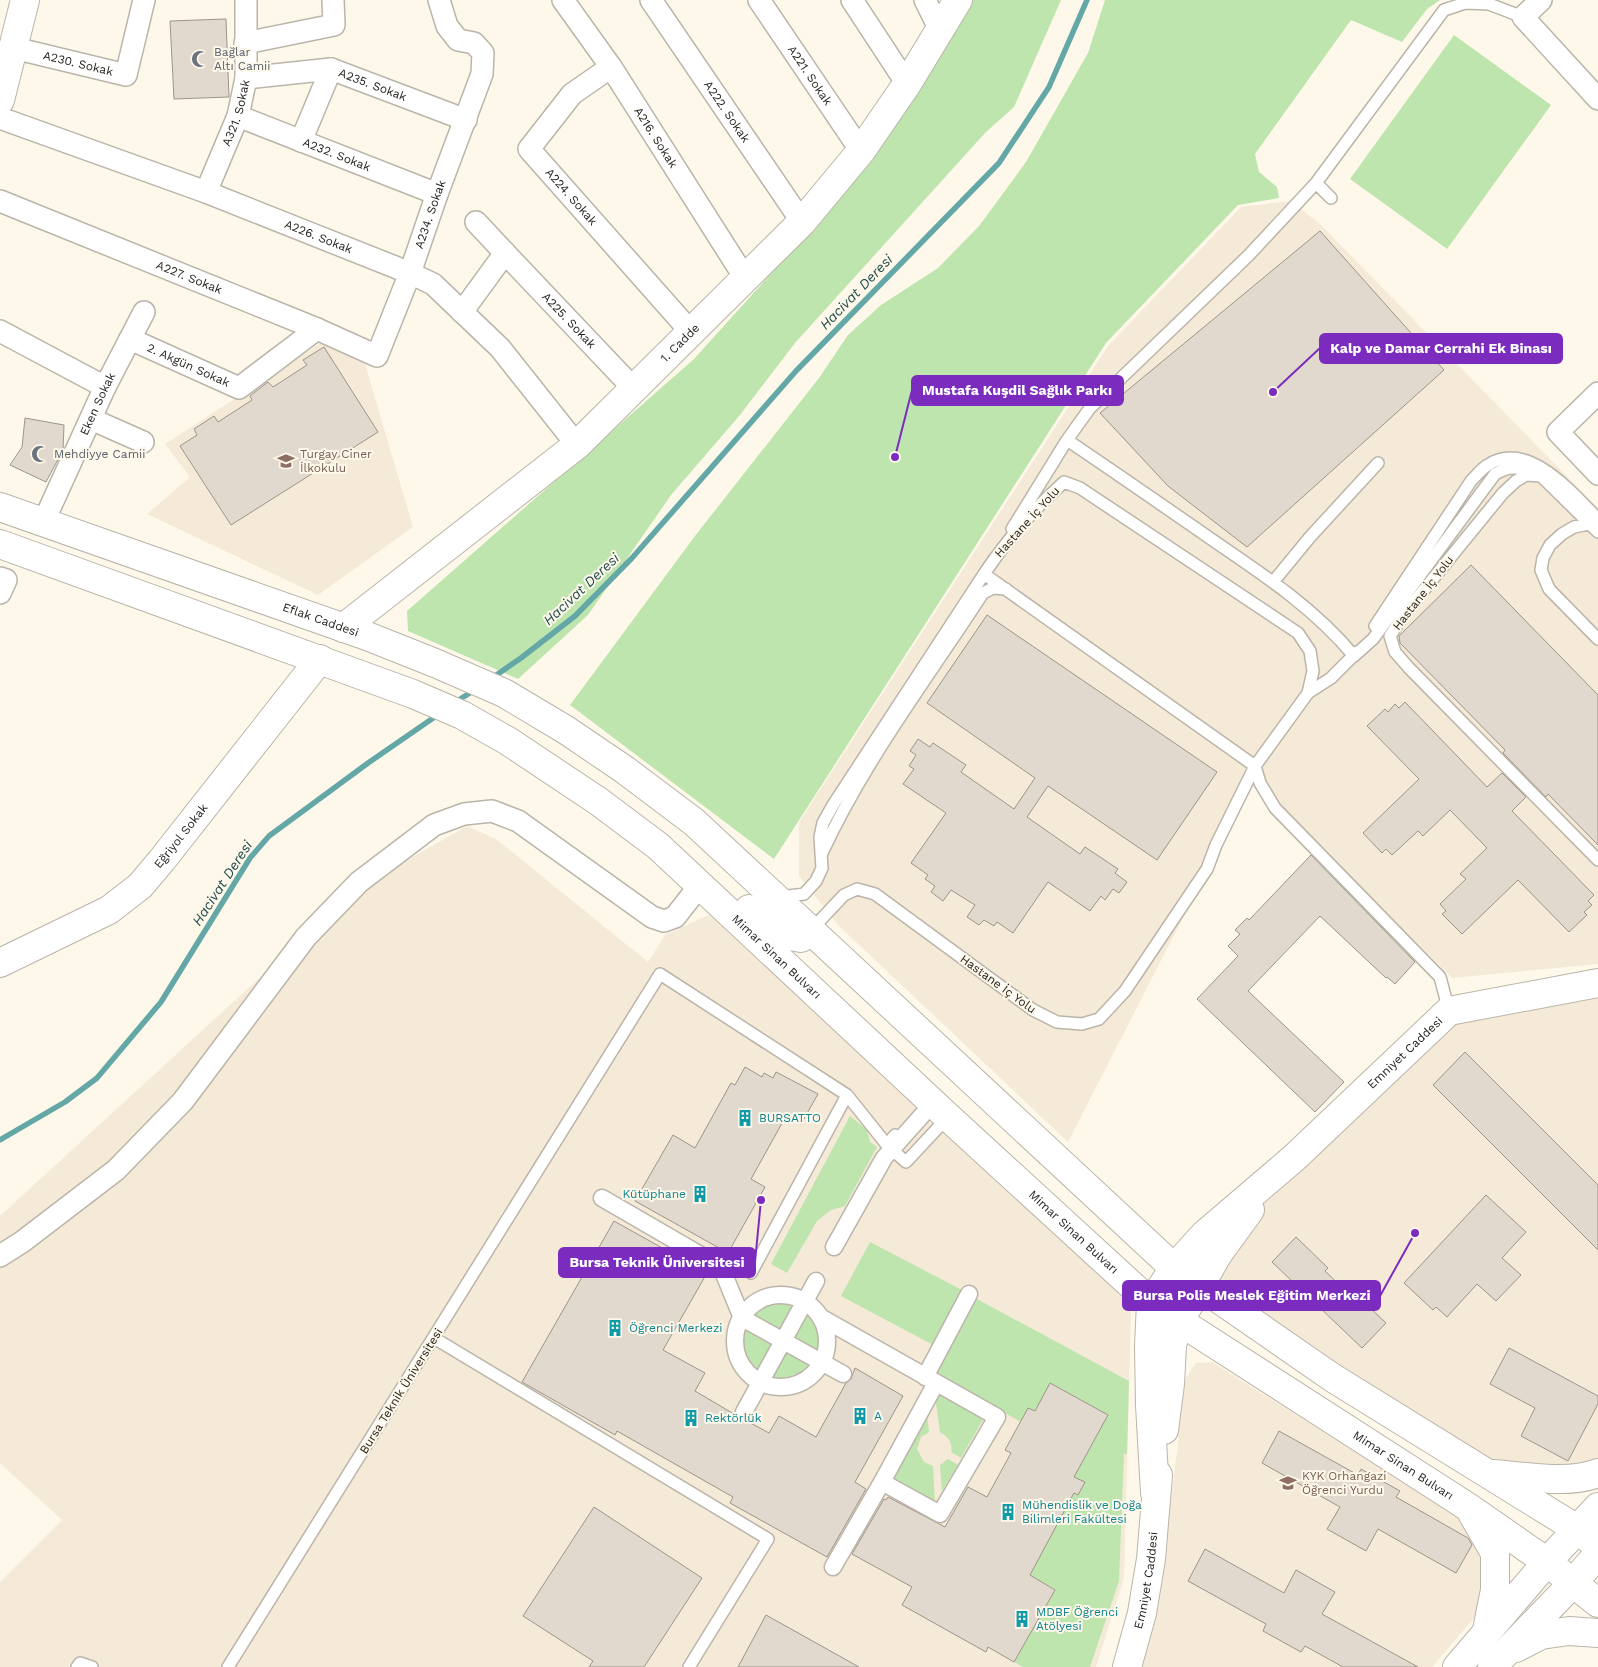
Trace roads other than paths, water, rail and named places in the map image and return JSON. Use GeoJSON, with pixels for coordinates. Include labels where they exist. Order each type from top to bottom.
{"type":"FeatureCollection","features":[{"type":"Feature","properties":{"kind":"main road","name":"1. Cadde"},"geometry":{"type":"LineString","coordinates":[[355,632],[577,445],[802,222],[861,151],[907,84],[958,0]]}},
{"type":"Feature","properties":{"kind":"main road"},"geometry":{"type":"LineString","coordinates":[[0,100],[14,48],[21,1]]}},
{"type":"Feature","properties":{"kind":"main road","name":"Eflak Caddesi"},"geometry":{"type":"LineString","coordinates":[[0,507],[355,632],[504,692],[566,730],[625,770],[694,822],[772,894]]}},
{"type":"Feature","properties":{"kind":"main road"},"geometry":{"type":"LineString","coordinates":[[0,544],[331,663]]}},
{"type":"Feature","properties":{"kind":"main road","name":"Mimar Sinan Bulvarı"},"geometry":{"type":"LineString","coordinates":[[331,663],[462,715],[508,741],[598,801],[658,846],[700,884],[936,1106],[1152,1303],[1468,1507],[1546,1562],[1598,1603]]}},
{"type":"Feature","properties":{"kind":"main road","name":"Eğriyol Sokak"},"geometry":{"type":"LineString","coordinates":[[0,963],[109,910],[140,886],[331,663]]}},
{"type":"Feature","properties":{"kind":"main road"},"geometry":{"type":"LineString","coordinates":[[658,846],[677,849],[693,857],[756,916],[784,936],[801,938],[811,930]]}},
{"type":"Feature","properties":{"kind":"main road"},"geometry":{"type":"LineString","coordinates":[[772,894],[1174,1268],[1333,1378],[1588,1537]]}},
{"type":"Feature","properties":{"kind":"main road","name":"Emniyet Caddesi"},"geometry":{"type":"LineString","coordinates":[[1294,1158],[1449,1011],[1598,983]]}},
{"type":"Feature","properties":{"kind":"main road"},"geometry":{"type":"LineString","coordinates":[[1156,1493],[1149,1366],[1152,1303],[1174,1268],[1204,1236],[1294,1158]]}},
{"type":"Feature","properties":{"kind":"main road"},"geometry":{"type":"LineString","coordinates":[[1156,1493],[1170,1384],[1172,1345],[1179,1322],[1218,1254],[1248,1213],[1294,1158]]}},
{"type":"Feature","properties":{"kind":"main road"},"geometry":{"type":"LineString","coordinates":[[1170,1384],[1184,1355],[1192,1347],[1205,1346],[1226,1352]]}},
{"type":"Feature","properties":{"kind":"main road"},"geometry":{"type":"LineString","coordinates":[[1488,1473],[1558,1479],[1590,1476],[1598,1473]]}},
{"type":"Feature","properties":{"kind":"main road","name":"Emniyet Caddesi"},"geometry":{"type":"LineString","coordinates":[[1127,1667],[1142,1613],[1151,1559],[1156,1493]]}},
{"type":"Feature","properties":{"kind":"main road"},"geometry":{"type":"LineString","coordinates":[[1468,1507],[1495,1553],[1495,1590],[1486,1633]]}},
{"type":"Feature","properties":{"kind":"main road"},"geometry":{"type":"LineString","coordinates":[[1457,1667],[1546,1562],[1588,1537],[1598,1507]]}},
{"type":"Feature","properties":{"kind":"main road"},"geometry":{"type":"LineString","coordinates":[[1497,1662],[1573,1583],[1598,1554]]}},
{"type":"Feature","properties":{"kind":"main road"},"geometry":{"type":"LineString","coordinates":[[1497,1662],[1541,1635],[1569,1631],[1598,1633]]}},
{"type":"Feature","properties":{"kind":"street","name":"A230. Sokak"},"geometry":{"type":"LineString","coordinates":[[14,48],[126,75],[144,0]]}},
{"type":"Feature","properties":{"kind":"street","name":"A321. Sokak"},"geometry":{"type":"LineString","coordinates":[[206,192],[238,116],[246,78],[246,0]]}},
{"type":"Feature","properties":{"kind":"street"},"geometry":{"type":"LineString","coordinates":[[245,43],[334,25],[333,0]]}},
{"type":"Feature","properties":{"kind":"street","name":"A234. Sokak"},"geometry":{"type":"LineString","coordinates":[[377,356],[410,273],[436,194],[466,120],[482,74],[483,53],[474,43],[458,40],[452,33],[447,26],[439,0]]}},
{"type":"Feature","properties":{"kind":"street","name":"A216. Sokak"},"geometry":{"type":"LineString","coordinates":[[563,0],[610,67],[745,278]]}},
{"type":"Feature","properties":{"kind":"street","name":"A222. Sokak"},"geometry":{"type":"LineString","coordinates":[[651,0],[802,222]]}},
{"type":"Feature","properties":{"kind":"street","name":"A221. Sokak"},"geometry":{"type":"LineString","coordinates":[[759,0],[861,151]]}},
{"type":"Feature","properties":{"kind":"street"},"geometry":{"type":"LineString","coordinates":[[852,0],[907,84]]}},
{"type":"Feature","properties":{"kind":"street"},"geometry":{"type":"LineString","coordinates":[[925,0],[940,30]]}},
{"type":"Feature","properties":{"kind":"street"},"geometry":{"type":"LineString","coordinates":[[1541,0],[1523,17],[1598,100]]}},
{"type":"Feature","properties":{"kind":"street","name":"A224. Sokak"},"geometry":{"type":"LineString","coordinates":[[610,67],[572,94],[529,149],[691,332]]}},
{"type":"Feature","properties":{"kind":"street"},"geometry":{"type":"LineString","coordinates":[[301,141],[331,69]]}},
{"type":"Feature","properties":{"kind":"street","name":"A235. Sokak"},"geometry":{"type":"LineString","coordinates":[[246,78],[331,69],[466,120]]}},
{"type":"Feature","properties":{"kind":"street","name":"A232. Sokak"},"geometry":{"type":"LineString","coordinates":[[238,116],[436,194]]}},
{"type":"Feature","properties":{"kind":"street","name":"A226. Sokak"},"geometry":{"type":"LineString","coordinates":[[0,118],[206,192],[410,273],[433,284],[500,348],[577,445]]}},
{"type":"Feature","properties":{"kind":"street","name":"A227. Sokak"},"geometry":{"type":"LineString","coordinates":[[0,201],[377,356]]}},
{"type":"Feature","properties":{"kind":"street","name":"A225. Sokak"},"geometry":{"type":"LineString","coordinates":[[476,222],[634,389]]}},
{"type":"Feature","properties":{"kind":"street"},"geometry":{"type":"LineString","coordinates":[[462,312],[505,253]]}},
{"type":"Feature","properties":{"kind":"street","name":"Eken Sokak"},"geometry":{"type":"LineString","coordinates":[[43,523],[105,387],[144,312]]}},
{"type":"Feature","properties":{"kind":"street","name":"2. Akgün Sokak"},"geometry":{"type":"LineString","coordinates":[[130,339],[239,388],[317,330]]}},
{"type":"Feature","properties":{"kind":"street"},"geometry":{"type":"LineString","coordinates":[[0,331],[105,387]]}},
{"type":"Feature","properties":{"kind":"street"},"geometry":{"type":"LineString","coordinates":[[1598,393],[1558,432],[1598,474]]}},
{"type":"Feature","properties":{"kind":"street"},"geometry":{"type":"LineString","coordinates":[[90,419],[143,442]]}},
{"type":"Feature","properties":{"kind":"street"},"geometry":{"type":"LineString","coordinates":[[0,1256],[22,1242],[116,1170],[183,1100],[306,937],[359,882],[434,825],[464,814],[492,811],[518,821],[652,917],[664,921],[675,917],[700,884]]}},
{"type":"Feature","properties":{"kind":"street"},"geometry":{"type":"LineString","coordinates":[[834,1247],[889,1147],[936,1106]]}},
{"type":"Feature","properties":{"kind":"street"},"geometry":{"type":"LineString","coordinates":[[602,1198],[721,1267],[742,1318],[843,1374]]}},
{"type":"Feature","properties":{"kind":"street"},"geometry":{"type":"LineString","coordinates":[[744,1412],[816,1281]]}},
{"type":"Feature","properties":{"kind":"street"},"geometry":{"type":"LineString","coordinates":[[833,1567],[882,1482],[969,1294]]}},
{"type":"Feature","properties":{"kind":"street"},"geometry":{"type":"LineString","coordinates":[[789,1295],[805,1301],[822,1318],[828,1334],[825,1358],[822,1363],[809,1379],[792,1387],[776,1388],[753,1378],[740,1363],[734,1344],[738,1323],[752,1305],[769,1296],[789,1295]]}},
{"type":"Feature","properties":{"kind":"street"},"geometry":{"type":"LineString","coordinates":[[822,1318],[997,1417],[940,1514],[882,1482]]}},
{"type":"Feature","properties":{"kind":"lane"},"geometry":{"type":"LineString","coordinates":[[993,560],[1067,440],[1090,408],[1249,255],[1316,182],[1444,10],[1466,3],[1489,4],[1523,17]]}},
{"type":"Feature","properties":{"kind":"lane"},"geometry":{"type":"LineString","coordinates":[[1316,182],[1331,198]]}},
{"type":"Feature","properties":{"kind":"lane"},"geometry":{"type":"LineString","coordinates":[[1067,440],[1273,582],[1336,634],[1354,656],[1373,639],[1495,474],[1505,468],[1519,468],[1541,476],[1596,524]]}},
{"type":"Feature","properties":{"kind":"lane","name":"Hastane İç Yolu"},"geometry":{"type":"LineString","coordinates":[[811,930],[844,895],[858,889],[875,894],[1033,1010],[1057,1022],[1082,1024],[1099,1019],[1125,991],[1207,869],[1219,838],[1256,766],[1308,693],[1330,678],[1354,656],[1471,481],[1487,465],[1503,458],[1527,460],[1544,469],[1596,524]]}},
{"type":"Feature","properties":{"kind":"lane"},"geometry":{"type":"LineString","coordinates":[[1273,582],[1310,537],[1378,463]]}},
{"type":"Feature","properties":{"kind":"lane","name":"Hastane İç Yolu"},"geometry":{"type":"LineString","coordinates":[[1541,476],[1526,474],[1503,493],[1405,613],[1390,636],[1395,652],[1409,668],[1598,860]]}},
{"type":"Feature","properties":{"kind":"lane","name":"Hastane İç Yolu"},"geometry":{"type":"LineString","coordinates":[[772,894],[789,896],[804,894],[816,881],[822,868],[820,837],[823,823],[833,805],[993,560],[1049,496],[1064,482],[1080,488],[1298,633],[1310,651],[1313,671],[1308,693]]}},
{"type":"Feature","properties":{"kind":"lane"},"geometry":{"type":"LineString","coordinates":[[1596,524],[1574,527],[1562,534],[1550,545],[1543,558],[1541,570],[1549,589],[1598,639]]}},
{"type":"Feature","properties":{"kind":"lane"},"geometry":{"type":"LineString","coordinates":[[984,574],[1256,766],[1260,783],[1275,808],[1440,977],[1449,1011]]}},
{"type":"Feature","properties":{"kind":"lane"},"geometry":{"type":"LineString","coordinates":[[822,853],[834,827],[891,731],[983,592],[993,588],[1006,590]]}},
{"type":"Feature","properties":{"kind":"lane","name":"Bursa Teknik Üniversitesi"},"geometry":{"type":"LineString","coordinates":[[228,1667],[660,974],[847,1096],[889,1147]]}},
{"type":"Feature","properties":{"kind":"lane"},"geometry":{"type":"LineString","coordinates":[[751,1273],[847,1096]]}},
{"type":"Feature","properties":{"kind":"lane"},"geometry":{"type":"LineString","coordinates":[[434,1338],[768,1539],[689,1667]]}},
{"type":"Feature","properties":{"kind":"lane"},"geometry":{"type":"LineString","coordinates":[[77,1667],[80,1663],[92,1667]]}},
{"type":"Feature","properties":{"kind":"waterway","name":"Hacivat Deresi"},"geometry":{"type":"LineString","coordinates":[[492,678],[575,616],[632,558],[796,371],[999,163],[1049,87],[1087,0]]}},
{"type":"Feature","properties":{"kind":"waterway","name":"Hacivat Deresi"},"geometry":{"type":"LineString","coordinates":[[454,703],[476,689]]}},
{"type":"Feature","properties":{"kind":"waterway","name":"Hacivat Deresi"},"geometry":{"type":"LineString","coordinates":[[0,1140],[65,1102],[97,1078],[161,1002],[250,858],[269,836],[368,763],[439,714]]}},
{"type":"Feature","properties":{"kind":"place","name":"Bağlar Altı Camii"},"geometry":{"type":"Point","coordinates":[200,59]}},
{"type":"Feature","properties":{"kind":"place","name":"Kalp ve Damar Cerrahi Ek Binası"},"geometry":{"type":"Point","coordinates":[1273,392]}},
{"type":"Feature","properties":{"kind":"place","name":"Mehdiyye Camii"},"geometry":{"type":"Point","coordinates":[40,454]}},
{"type":"Feature","properties":{"kind":"place","name":"Mustafa Kuşdil Sağlık Parkı"},"geometry":{"type":"Point","coordinates":[895,457]}},
{"type":"Feature","properties":{"kind":"place","name":"Turgay Ciner İlkokulu"},"geometry":{"type":"Point","coordinates":[286,461]}},
{"type":"Feature","properties":{"kind":"place","name":"BURSATTO"},"geometry":{"type":"Point","coordinates":[745,1118]}},
{"type":"Feature","properties":{"kind":"place","name":"Kütüphane"},"geometry":{"type":"Point","coordinates":[700,1194]}},
{"type":"Feature","properties":{"kind":"place","name":"Bursa Teknik Üniversitesi"},"geometry":{"type":"Point","coordinates":[761,1200]}},
{"type":"Feature","properties":{"kind":"place","name":"Bursa Polis Meslek Eğitim Merkezi"},"geometry":{"type":"Point","coordinates":[1415,1233]}},
{"type":"Feature","properties":{"kind":"place","name":"Öğrenci Merkezi"},"geometry":{"type":"Point","coordinates":[615,1328]}},
{"type":"Feature","properties":{"kind":"place","name":"A"},"geometry":{"type":"Point","coordinates":[860,1416]}},
{"type":"Feature","properties":{"kind":"place","name":"Rektörlük"},"geometry":{"type":"Point","coordinates":[691,1418]}},
{"type":"Feature","properties":{"kind":"place","name":"KYK Orhangazi Öğrenci Yurdu"},"geometry":{"type":"Point","coordinates":[1288,1483]}},
{"type":"Feature","properties":{"kind":"place","name":"Mühendislik ve Doğa Bilimleri Fakültesi"},"geometry":{"type":"Point","coordinates":[1008,1512]}},
{"type":"Feature","properties":{"kind":"place","name":"MDBF Öğrenci Atölyesi"},"geometry":{"type":"Point","coordinates":[1022,1619]}}]}
